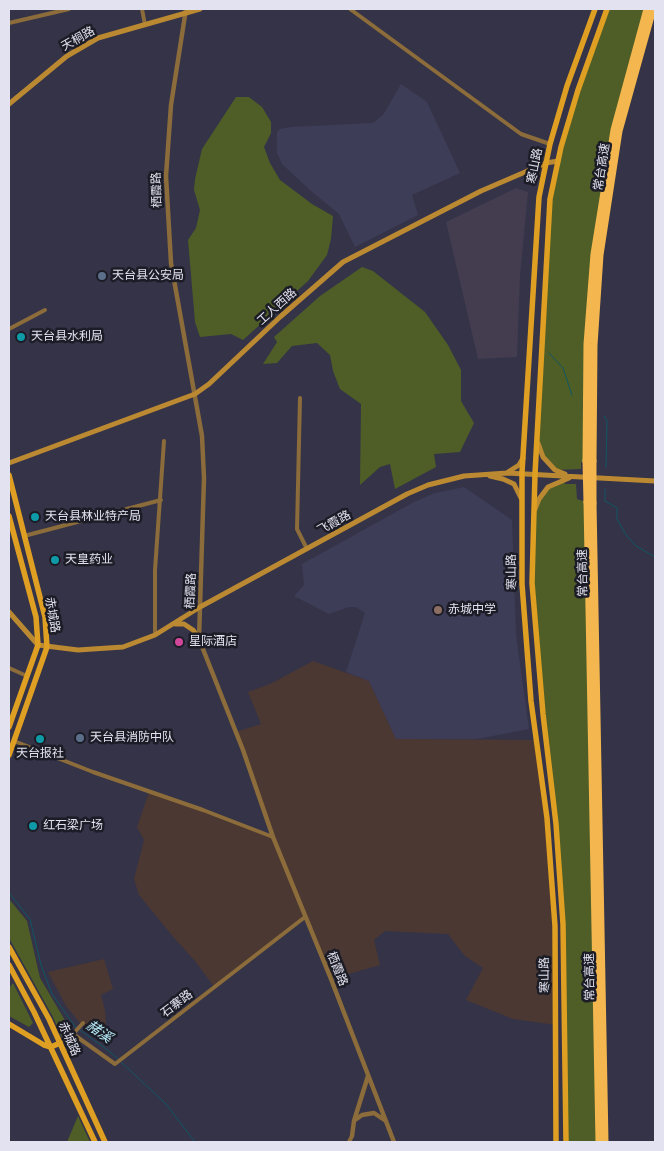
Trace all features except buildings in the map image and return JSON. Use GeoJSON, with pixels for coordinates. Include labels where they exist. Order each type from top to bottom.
{"type":"FeatureCollection","features":[{"type":"Feature","properties":{"kind":"highway","name":"常台高速"},"geometry":{"type":"LineString","coordinates":[[599,1142],[587,344],[594,254],[614,130],[647,9]]}},
{"type":"Feature","properties":{"kind":"highway","name":"常台高速"},"geometry":{"type":"LineString","coordinates":[[590,461],[594,345],[600,255],[620,131],[653,9]]}},
{"type":"Feature","properties":{"kind":"highway","name":"常台高速"},"geometry":{"type":"LineString","coordinates":[[590,503],[605,1142]]}},
{"type":"Feature","properties":{"kind":"main road","name":"天桐路"},"geometry":{"type":"LineString","coordinates":[[9,104],[67,56],[98,38],[186,11],[200,9]]}},
{"type":"Feature","properties":{"kind":"main road","name":"寒山路"},"geometry":{"type":"LineString","coordinates":[[556,1142],[554,926],[547,818],[531,701],[522,584],[522,472],[539,197],[550,144],[567,86],[595,9]]}},
{"type":"Feature","properties":{"kind":"main road","name":"寒山路"},"geometry":{"type":"LineString","coordinates":[[566,1142],[563,924],[556,824],[543,714],[534,602],[535,474],[550,199],[558,161],[578,90],[607,9]]}},
{"type":"Feature","properties":{"kind":"main road","name":"工人西路"},"geometry":{"type":"LineString","coordinates":[[9,463],[195,394],[209,384],[280,317],[343,262],[481,191],[546,163],[558,161]]}},
{"type":"Feature","properties":{"kind":"main road"},"geometry":{"type":"LineString","coordinates":[[537,440],[543,458],[555,470],[573,476]]}},
{"type":"Feature","properties":{"kind":"main road"},"geometry":{"type":"LineString","coordinates":[[507,473],[519,465],[523,457]]}},
{"type":"Feature","properties":{"kind":"main road","name":"飞霞路"},"geometry":{"type":"LineString","coordinates":[[38,645],[78,650],[123,646],[155,635],[200,607],[407,494],[428,485],[464,476],[522,472],[655,480]]}},
{"type":"Feature","properties":{"kind":"main road"},"geometry":{"type":"LineString","coordinates":[[484,474],[514,484],[522,499]]}},
{"type":"Feature","properties":{"kind":"main road","name":"赤城路"},"geometry":{"type":"LineString","coordinates":[[9,475],[44,617],[47,647],[9,754]]}},
{"type":"Feature","properties":{"kind":"main road"},"geometry":{"type":"LineString","coordinates":[[534,512],[539,499],[548,487],[573,476]]}},
{"type":"Feature","properties":{"kind":"main road","name":"赤城路"},"geometry":{"type":"LineString","coordinates":[[9,516],[36,617],[38,645],[9,727]]}},
{"type":"Feature","properties":{"kind":"main road"},"geometry":{"type":"LineString","coordinates":[[22,568],[31,566]]}},
{"type":"Feature","properties":{"kind":"main road"},"geometry":{"type":"LineString","coordinates":[[9,612],[38,645]]}},
{"type":"Feature","properties":{"kind":"main road"},"geometry":{"type":"LineString","coordinates":[[174,624],[184,624],[193,630],[199,639]]}},
{"type":"Feature","properties":{"kind":"main road","name":"赤城路"},"geometry":{"type":"LineString","coordinates":[[9,947],[49,1019],[105,1142]]}},
{"type":"Feature","properties":{"kind":"main road","name":"赤城路"},"geometry":{"type":"LineString","coordinates":[[9,967],[34,1012],[95,1142]]}},
{"type":"Feature","properties":{"kind":"main road"},"geometry":{"type":"LineString","coordinates":[[9,1024],[44,1045],[51,1047],[60,1043]]}},
{"type":"Feature","properties":{"kind":"street"},"geometry":{"type":"LineString","coordinates":[[9,23],[69,9]]}},
{"type":"Feature","properties":{"kind":"street"},"geometry":{"type":"LineString","coordinates":[[142,9],[145,24]]}},
{"type":"Feature","properties":{"kind":"street"},"geometry":{"type":"LineString","coordinates":[[350,9],[521,134],[550,144]]}},
{"type":"Feature","properties":{"kind":"street","name":"栖霞路"},"geometry":{"type":"LineString","coordinates":[[186,11],[171,105],[166,176],[171,263],[202,436],[204,478],[199,639],[243,750],[273,837],[331,979],[394,1142]]}},
{"type":"Feature","properties":{"kind":"street"},"geometry":{"type":"LineString","coordinates":[[9,329],[45,310]]}},
{"type":"Feature","properties":{"kind":"street"},"geometry":{"type":"LineString","coordinates":[[300,398],[297,529],[307,549]]}},
{"type":"Feature","properties":{"kind":"street"},"geometry":{"type":"LineString","coordinates":[[155,635],[155,570],[164,441]]}},
{"type":"Feature","properties":{"kind":"street"},"geometry":{"type":"LineString","coordinates":[[24,536],[161,500]]}},
{"type":"Feature","properties":{"kind":"street"},"geometry":{"type":"LineString","coordinates":[[9,668],[27,676]]}},
{"type":"Feature","properties":{"kind":"street"},"geometry":{"type":"LineString","coordinates":[[14,740],[93,772],[203,810],[273,837]]}},
{"type":"Feature","properties":{"kind":"street","name":"石寨路"},"geometry":{"type":"LineString","coordinates":[[73,1034],[115,1064],[305,918]]}},
{"type":"Feature","properties":{"kind":"street"},"geometry":{"type":"LineString","coordinates":[[60,1043],[73,1034],[83,1023]]}},
{"type":"Feature","properties":{"kind":"street"},"geometry":{"type":"LineString","coordinates":[[349,1142],[368,1076]]}},
{"type":"Feature","properties":{"kind":"street"},"geometry":{"type":"LineString","coordinates":[[354,1121],[362,1115],[374,1113],[386,1121]]}},
{"type":"Feature","properties":{"kind":"shaded area"},"geometry":{"type":"Polygon","coordinates":[[[401,84],[427,102],[460,173],[412,195],[418,215],[355,247],[339,214],[282,164],[277,153],[277,132],[280,129],[291,127],[373,123],[383,115],[401,84]]]}},
{"type":"Feature","properties":{"kind":"shaded area"},"geometry":{"type":"Polygon","coordinates":[[[516,188],[528,192],[520,276],[517,357],[478,359],[446,222],[516,188]]]}},
{"type":"Feature","properties":{"kind":"shaded area","name":"赤城中学"},"geometry":{"type":"Polygon","coordinates":[[[464,487],[512,520],[516,635],[529,729],[477,739],[396,739],[369,681],[346,672],[365,613],[356,607],[349,607],[329,614],[294,596],[304,585],[302,564],[414,502],[435,493],[464,487]]]}},
{"type":"Feature","properties":{"kind":"shaded area"},"geometry":{"type":"Polygon","coordinates":[[[313,661],[369,681],[396,739],[536,740],[547,818],[555,926],[556,1025],[513,1019],[466,1000],[483,968],[465,956],[448,934],[385,931],[374,940],[380,965],[331,979],[305,918],[215,988],[195,961],[139,895],[134,879],[144,840],[137,827],[149,792],[273,837],[236,732],[261,724],[248,692],[270,684],[313,661]]]}},
{"type":"Feature","properties":{"kind":"shaded area"},"geometry":{"type":"Polygon","coordinates":[[[104,959],[113,989],[101,995],[105,1010],[107,1039],[85,1029],[66,1006],[48,972],[104,959]]]}},
{"type":"Feature","properties":{"kind":"green space"},"geometry":{"type":"Polygon","coordinates":[[[607,9],[647,9],[636,43],[587,344],[586,461],[581,462],[581,469],[555,470],[543,457],[537,440],[550,199],[561,147],[607,9]]]}},
{"type":"Feature","properties":{"kind":"green space"},"geometry":{"type":"Polygon","coordinates":[[[236,97],[249,97],[262,107],[271,122],[271,133],[264,147],[270,163],[280,180],[312,204],[333,216],[331,239],[327,255],[308,281],[243,340],[231,334],[200,337],[195,322],[188,240],[196,228],[200,210],[194,190],[202,149],[236,97]]]}},
{"type":"Feature","properties":{"kind":"green space"},"geometry":{"type":"Polygon","coordinates":[[[362,267],[373,271],[425,312],[448,345],[461,370],[461,401],[474,423],[460,452],[434,454],[436,467],[395,489],[390,464],[380,467],[360,485],[361,404],[340,389],[333,371],[330,355],[317,343],[292,346],[277,363],[263,364],[277,342],[274,337],[320,296],[362,267]]]}},
{"type":"Feature","properties":{"kind":"green space"},"geometry":{"type":"Polygon","coordinates":[[[560,481],[566,484],[576,484],[577,499],[587,502],[599,1142],[566,1142],[563,924],[532,583],[534,512],[548,487],[560,481]]]}},
{"type":"Feature","properties":{"kind":"green space"},"geometry":{"type":"Polygon","coordinates":[[[9,899],[27,921],[40,978],[73,1034],[63,1040],[53,1017],[9,938],[9,899]]]}},
{"type":"Feature","properties":{"kind":"green space"},"geometry":{"type":"Polygon","coordinates":[[[13,983],[33,1023],[29,1027],[9,1016],[9,988],[13,983]]]}},
{"type":"Feature","properties":{"kind":"green space"},"geometry":{"type":"Polygon","coordinates":[[[78,1116],[90,1142],[67,1142],[78,1116]]]}},
{"type":"Feature","properties":{"kind":"waterway"},"geometry":{"type":"LineString","coordinates":[[549,353],[563,368],[572,395]]}},
{"type":"Feature","properties":{"kind":"waterway"},"geometry":{"type":"LineString","coordinates":[[604,416],[607,421],[606,467]]}},
{"type":"Feature","properties":{"kind":"waterway"},"geometry":{"type":"LineString","coordinates":[[605,489],[605,501],[617,508],[617,519],[626,535],[636,546],[655,557]]}},
{"type":"Feature","properties":{"kind":"waterway","name":"赭溪"},"geometry":{"type":"LineString","coordinates":[[9,893],[30,919],[41,965],[52,994],[76,1028]]}},
{"type":"Feature","properties":{"kind":"waterway","name":"赭溪"},"geometry":{"type":"LineString","coordinates":[[80,1030],[118,1059]]}},
{"type":"Feature","properties":{"kind":"waterway","name":"赭溪"},"geometry":{"type":"LineString","coordinates":[[121,1062],[166,1104],[195,1142]]}},
{"type":"Feature","properties":{"kind":"place","name":"天台县公安局"},"geometry":{"type":"Point","coordinates":[102,276]}},
{"type":"Feature","properties":{"kind":"place","name":"天台县水利局"},"geometry":{"type":"Point","coordinates":[21,337]}},
{"type":"Feature","properties":{"kind":"place","name":"天台县林业特产局"},"geometry":{"type":"Point","coordinates":[35,517]}},
{"type":"Feature","properties":{"kind":"place","name":"天皇药业"},"geometry":{"type":"Point","coordinates":[55,560]}},
{"type":"Feature","properties":{"kind":"place","name":"赤城中学"},"geometry":{"type":"Point","coordinates":[438,610]}},
{"type":"Feature","properties":{"kind":"place","name":"星际酒店"},"geometry":{"type":"Point","coordinates":[179,642]}},
{"type":"Feature","properties":{"kind":"place","name":"天台县消防中队"},"geometry":{"type":"Point","coordinates":[80,738]}},
{"type":"Feature","properties":{"kind":"place","name":"天台报社"},"geometry":{"type":"Point","coordinates":[40,739]}},
{"type":"Feature","properties":{"kind":"place","name":"红石梁广场"},"geometry":{"type":"Point","coordinates":[33,826]}}]}
